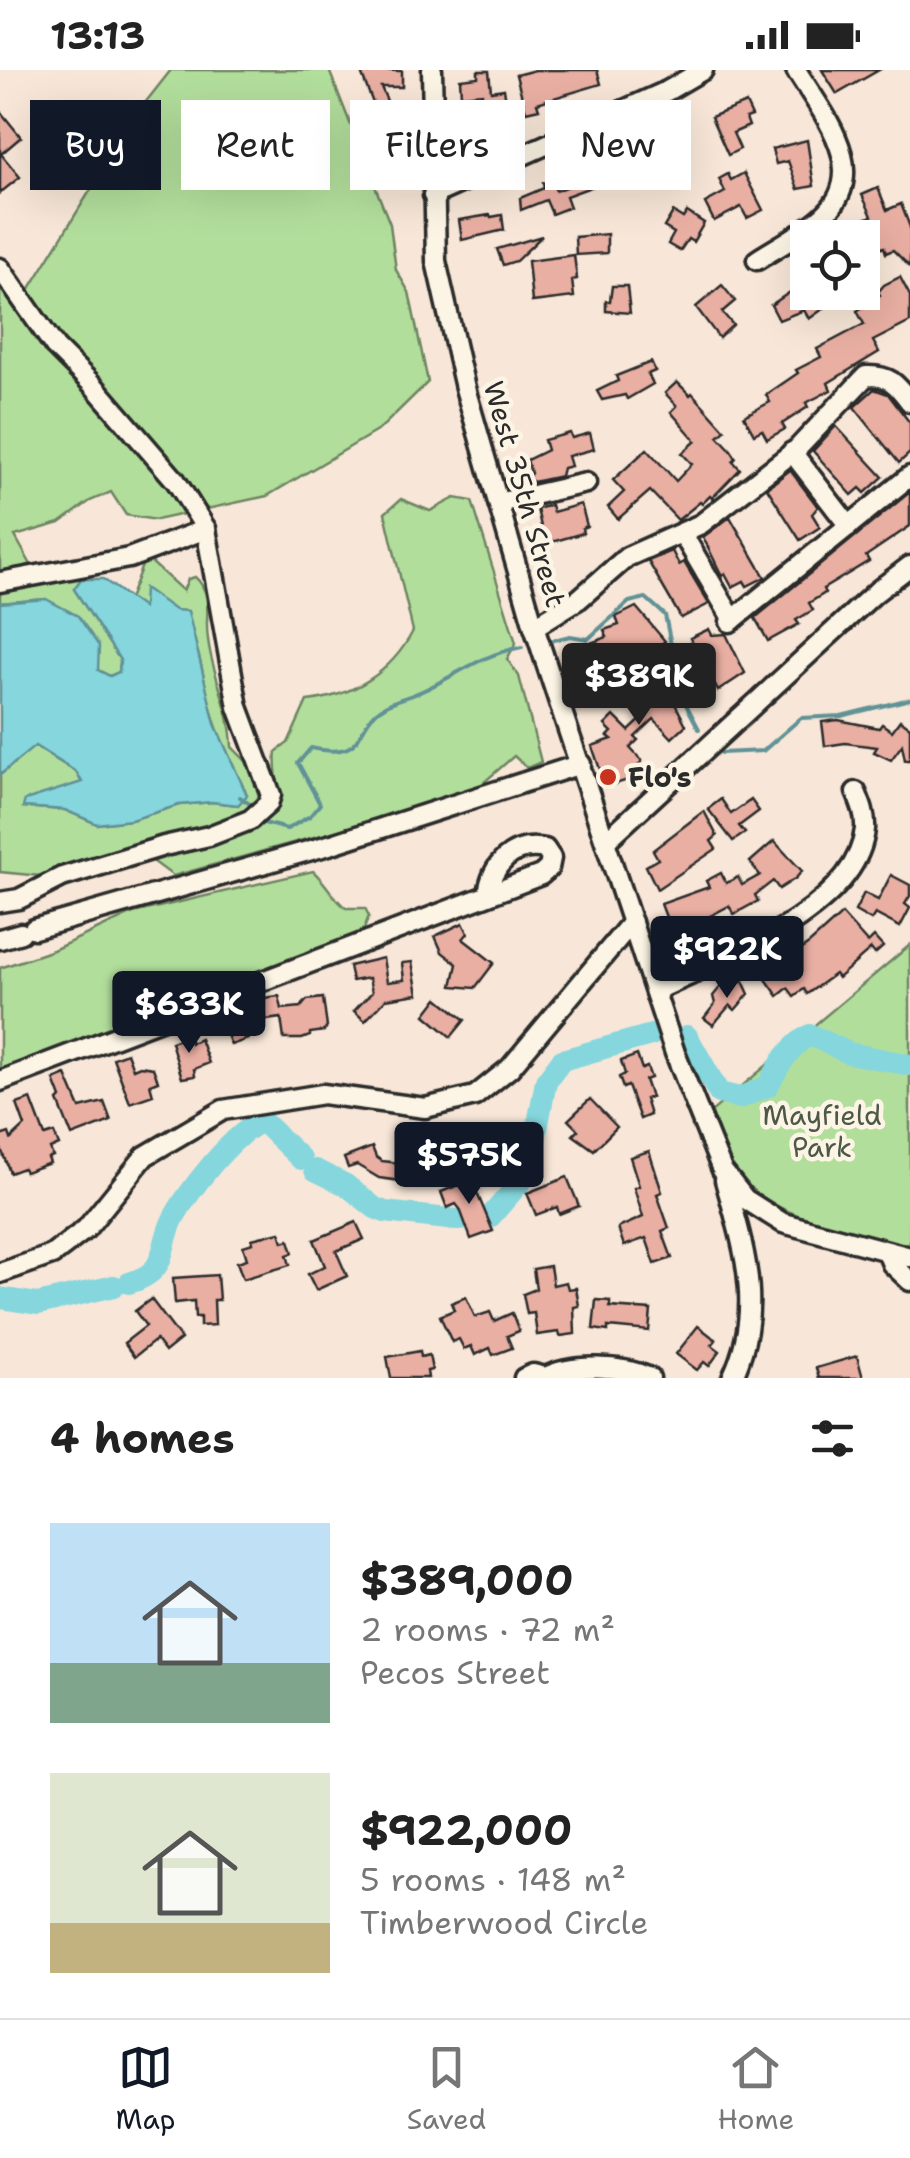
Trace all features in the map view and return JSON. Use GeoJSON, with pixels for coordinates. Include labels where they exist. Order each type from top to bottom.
{"type":"FeatureCollection","features":[{"type":"Feature","properties":{"kind":"street","name":"West 35th Street"},"geometry":{"type":"LineString","coordinates":[[432,70],[436,261],[465,388],[534,627],[675,1053],[722,1170],[745,1199],[783,1224],[910,1257]]}},
{"type":"Feature","properties":{"kind":"street"},"geometry":{"type":"LineString","coordinates":[[433,196],[667,91],[703,70]]}},
{"type":"Feature","properties":{"kind":"street"},"geometry":{"type":"LineString","coordinates":[[758,260],[822,216],[845,183],[846,162],[838,141],[796,70]]}},
{"type":"Feature","properties":{"kind":"street"},"geometry":{"type":"LineString","coordinates":[[0,268],[54,346],[176,481],[206,529],[238,707],[271,795],[268,804],[250,820],[82,870],[19,899],[0,902]]}},
{"type":"Feature","properties":{"kind":"street"},"geometry":{"type":"LineString","coordinates":[[534,627],[579,598],[626,557],[700,524],[792,452],[866,376],[885,375],[910,402]]}},
{"type":"Feature","properties":{"kind":"street"},"geometry":{"type":"LineString","coordinates":[[792,452],[849,526]]}},
{"type":"Feature","properties":{"kind":"street"},"geometry":{"type":"LineString","coordinates":[[682,532],[731,621],[910,476]]}},
{"type":"Feature","properties":{"kind":"street"},"geometry":{"type":"LineString","coordinates":[[498,503],[586,484]]}},
{"type":"Feature","properties":{"kind":"street"},"geometry":{"type":"LineString","coordinates":[[0,582],[129,558],[206,529]]}},
{"type":"Feature","properties":{"kind":"street"},"geometry":{"type":"LineString","coordinates":[[606,841],[876,592],[910,566]]}},
{"type":"Feature","properties":{"kind":"street"},"geometry":{"type":"LineString","coordinates":[[0,939],[328,845],[580,764]]}},
{"type":"Feature","properties":{"kind":"street"},"geometry":{"type":"LineString","coordinates":[[655,992],[764,938],[811,908],[840,882],[858,852],[865,830],[864,810],[856,792]]}},
{"type":"Feature","properties":{"kind":"street"},"geometry":{"type":"LineString","coordinates":[[0,1081],[488,895]]}},
{"type":"Feature","properties":{"kind":"street"},"geometry":{"type":"LineString","coordinates":[[0,1272],[52,1255],[86,1229],[145,1156],[222,1110],[323,1094],[425,1108],[476,1096],[510,1068],[632,922]]}},
{"type":"Feature","properties":{"kind":"street"},"geometry":{"type":"LineString","coordinates":[[722,1170],[750,1277],[747,1334],[743,1356],[732,1378]]}},
{"type":"Feature","properties":{"kind":"street"},"geometry":{"type":"LineString","coordinates":[[888,1252],[892,1264],[910,1281]]}},
{"type":"Feature","properties":{"kind":"street"},"geometry":{"type":"LineString","coordinates":[[524,1378],[533,1374],[545,1377],[565,1368],[628,1368],[650,1378]]}},
{"type":"Feature","properties":{"kind":"green space"},"geometry":{"type":"Polygon","coordinates":[[[171,70],[329,70],[350,123],[350,190],[377,190],[390,224],[396,270],[409,292],[428,382],[380,429],[267,496],[156,520],[126,515],[111,492],[90,501],[60,523],[15,536],[30,563],[29,572],[0,576],[0,280],[29,290],[91,190],[161,190],[161,100],[147,100],[171,70]]]}},
{"type":"Feature","properties":{"kind":"green space"},"geometry":{"type":"Polygon","coordinates":[[[455,498],[472,501],[516,643],[507,659],[519,676],[541,762],[527,768],[514,756],[481,785],[361,824],[173,876],[146,856],[107,871],[41,876],[0,872],[0,775],[34,746],[76,772],[82,783],[26,800],[24,807],[65,810],[97,824],[131,820],[179,805],[238,805],[247,795],[218,731],[190,634],[166,605],[145,589],[144,609],[129,599],[143,563],[150,561],[183,591],[188,579],[195,577],[202,586],[210,653],[228,715],[232,747],[253,768],[253,780],[268,808],[274,808],[278,795],[276,752],[288,743],[307,701],[340,694],[369,680],[394,659],[413,631],[385,513],[401,499],[430,511],[455,498]]]}},
{"type":"Feature","properties":{"kind":"green space"},"geometry":{"type":"Polygon","coordinates":[[[68,577],[81,579],[74,589],[120,660],[119,672],[110,676],[98,670],[96,661],[46,599],[0,603],[0,586],[68,577]]]}},
{"type":"Feature","properties":{"kind":"green space"},"geometry":{"type":"Polygon","coordinates":[[[313,871],[346,908],[365,908],[369,916],[364,929],[354,938],[0,1079],[0,968],[53,950],[133,913],[313,871]]]}},
{"type":"Feature","properties":{"kind":"green space","name":"Mayfield Park"},"geometry":{"type":"Polygon","coordinates":[[[910,945],[910,1246],[821,1223],[755,1194],[732,1168],[711,1112],[910,945]]]}},
{"type":"Feature","properties":{"kind":"water"},"geometry":{"type":"Polygon","coordinates":[[[81,579],[103,579],[143,608],[144,588],[175,610],[188,611],[215,724],[247,795],[238,805],[179,805],[131,820],[97,824],[65,810],[23,807],[25,800],[82,782],[76,772],[35,746],[0,775],[0,603],[46,599],[78,616],[99,646],[98,670],[110,676],[119,672],[120,660],[74,589],[81,579]]]}},
{"type":"Feature","properties":{"kind":"building"},"geometry":{"type":"Polygon","coordinates":[[[360,70],[402,71],[402,87],[381,87],[387,100],[372,100],[360,70]]]}},
{"type":"Feature","properties":{"kind":"building"},"geometry":{"type":"Polygon","coordinates":[[[535,70],[597,70],[601,84],[545,100],[537,103],[539,109],[526,112],[516,75],[535,70]]]}},
{"type":"Feature","properties":{"kind":"building"},"geometry":{"type":"Polygon","coordinates":[[[822,70],[879,70],[837,94],[822,70]]]}},
{"type":"Feature","properties":{"kind":"building"},"geometry":{"type":"Polygon","coordinates":[[[478,71],[489,71],[491,91],[504,89],[506,100],[483,100],[482,93],[461,95],[460,79],[478,77],[478,71]]]}},
{"type":"Feature","properties":{"kind":"building"},"geometry":{"type":"Polygon","coordinates":[[[746,103],[752,116],[746,118],[749,126],[733,133],[740,149],[728,155],[711,117],[746,103]]]}},
{"type":"Feature","properties":{"kind":"building"},"geometry":{"type":"Polygon","coordinates":[[[0,111],[21,137],[1,154],[20,177],[0,193],[0,111]]]}},
{"type":"Feature","properties":{"kind":"building"},"geometry":{"type":"Polygon","coordinates":[[[807,140],[814,186],[798,189],[788,161],[776,164],[772,149],[807,140]]]}},
{"type":"Feature","properties":{"kind":"building"},"geometry":{"type":"Polygon","coordinates":[[[744,173],[763,210],[747,218],[741,207],[714,221],[705,203],[725,192],[719,179],[728,174],[731,180],[744,173]]]}},
{"type":"Feature","properties":{"kind":"building"},"geometry":{"type":"Polygon","coordinates":[[[543,183],[545,190],[582,190],[566,196],[570,207],[552,214],[546,200],[521,210],[520,198],[544,188],[543,183]]]}},
{"type":"Feature","properties":{"kind":"building"},"geometry":{"type":"Polygon","coordinates":[[[878,188],[887,210],[901,204],[910,227],[910,267],[893,250],[886,253],[884,247],[880,249],[880,220],[862,220],[872,216],[862,195],[878,188]]]}},
{"type":"Feature","properties":{"kind":"building"},"geometry":{"type":"Polygon","coordinates":[[[673,212],[683,218],[687,212],[704,223],[693,242],[688,239],[680,251],[668,244],[674,233],[664,227],[673,212]]]}},
{"type":"Feature","properties":{"kind":"building"},"geometry":{"type":"Polygon","coordinates":[[[502,215],[504,230],[462,240],[459,220],[502,215]]]}},
{"type":"Feature","properties":{"kind":"building"},"geometry":{"type":"Polygon","coordinates":[[[607,234],[607,253],[576,255],[575,237],[607,234]]]}},
{"type":"Feature","properties":{"kind":"building"},"geometry":{"type":"Polygon","coordinates":[[[542,236],[516,261],[503,265],[497,249],[542,236]]]}},
{"type":"Feature","properties":{"kind":"building"},"geometry":{"type":"Polygon","coordinates":[[[574,255],[574,297],[532,302],[528,261],[574,255]]]}},
{"type":"Feature","properties":{"kind":"building"},"geometry":{"type":"Polygon","coordinates":[[[900,277],[910,296],[910,322],[873,341],[879,352],[828,383],[831,390],[806,403],[808,407],[782,424],[785,429],[767,439],[762,430],[754,434],[744,416],[770,402],[766,395],[798,373],[796,370],[821,357],[817,349],[864,324],[857,311],[880,310],[880,290],[900,277]]]}},
{"type":"Feature","properties":{"kind":"building"},"geometry":{"type":"Polygon","coordinates":[[[722,285],[735,301],[722,312],[733,325],[719,338],[696,307],[722,285]]]}},
{"type":"Feature","properties":{"kind":"building"},"geometry":{"type":"Polygon","coordinates":[[[612,286],[627,286],[630,313],[606,311],[612,286]]]}},
{"type":"Feature","properties":{"kind":"building"},"geometry":{"type":"Polygon","coordinates":[[[790,292],[790,310],[804,310],[779,320],[771,305],[790,292]]]}},
{"type":"Feature","properties":{"kind":"building"},"geometry":{"type":"Polygon","coordinates":[[[804,310],[822,310],[809,319],[804,310]]]}},
{"type":"Feature","properties":{"kind":"building"},"geometry":{"type":"Polygon","coordinates":[[[651,362],[655,371],[648,374],[653,384],[627,399],[625,395],[602,400],[597,391],[618,381],[616,376],[651,362]]]}},
{"type":"Feature","properties":{"kind":"building"},"geometry":{"type":"Polygon","coordinates":[[[677,382],[725,430],[718,436],[731,450],[740,469],[712,498],[700,502],[678,520],[650,491],[618,519],[608,507],[624,492],[613,480],[647,449],[676,481],[692,464],[682,453],[696,441],[671,412],[677,406],[665,393],[677,382]]]}},
{"type":"Feature","properties":{"kind":"building"},"geometry":{"type":"Polygon","coordinates":[[[874,389],[888,394],[910,423],[910,453],[899,463],[854,407],[874,389]]]}},
{"type":"Feature","properties":{"kind":"building"},"geometry":{"type":"Polygon","coordinates":[[[836,426],[883,477],[865,493],[860,488],[852,495],[813,451],[836,426]]]}},
{"type":"Feature","properties":{"kind":"building"},"geometry":{"type":"Polygon","coordinates":[[[570,433],[572,438],[590,433],[594,449],[568,456],[571,466],[563,468],[561,476],[533,482],[528,478],[531,473],[527,460],[547,450],[544,440],[570,433]]]}},
{"type":"Feature","properties":{"kind":"building"},"geometry":{"type":"Polygon","coordinates":[[[790,470],[818,507],[812,514],[820,527],[800,540],[767,488],[790,470]]]}},
{"type":"Feature","properties":{"kind":"building"},"geometry":{"type":"Polygon","coordinates":[[[910,492],[910,526],[866,556],[869,561],[823,589],[825,593],[809,603],[813,610],[796,620],[799,624],[768,641],[755,618],[910,492]]]}},
{"type":"Feature","properties":{"kind":"building"},"geometry":{"type":"Polygon","coordinates":[[[581,504],[587,526],[582,528],[583,533],[545,544],[537,509],[551,505],[553,512],[581,504]]]}},
{"type":"Feature","properties":{"kind":"building"},"geometry":{"type":"Polygon","coordinates":[[[730,517],[765,577],[747,586],[744,581],[732,587],[725,574],[722,576],[703,537],[730,517]]]}},
{"type":"Feature","properties":{"kind":"building"},"geometry":{"type":"Polygon","coordinates":[[[672,551],[679,565],[684,562],[709,604],[681,618],[648,561],[672,551]]]}},
{"type":"Feature","properties":{"kind":"building"},"geometry":{"type":"Polygon","coordinates":[[[636,607],[665,641],[649,654],[642,646],[626,651],[631,665],[614,670],[617,679],[590,687],[577,648],[607,637],[604,630],[619,625],[616,617],[636,607]]]}},
{"type":"Feature","properties":{"kind":"building"},"geometry":{"type":"Polygon","coordinates":[[[709,629],[712,635],[726,634],[745,673],[718,691],[690,638],[709,629]]]}},
{"type":"Feature","properties":{"kind":"building"},"geometry":{"type":"Polygon","coordinates":[[[659,656],[667,665],[663,669],[670,678],[666,681],[672,687],[670,694],[686,725],[672,738],[654,719],[635,737],[638,740],[630,748],[642,761],[625,781],[606,787],[592,746],[612,739],[608,736],[612,732],[605,725],[614,716],[629,731],[646,715],[640,709],[652,693],[645,686],[650,681],[642,673],[659,656]]]}},
{"type":"Feature","properties":{"kind":"building"},"geometry":{"type":"Polygon","coordinates":[[[838,720],[879,728],[882,724],[892,731],[900,720],[910,727],[910,760],[905,760],[902,745],[891,760],[874,752],[877,747],[845,743],[825,746],[822,722],[838,720]]]}},
{"type":"Feature","properties":{"kind":"building"},"geometry":{"type":"Polygon","coordinates":[[[721,799],[731,814],[751,800],[759,811],[739,826],[745,833],[733,841],[708,809],[721,799]]]}},
{"type":"Feature","properties":{"kind":"building"},"geometry":{"type":"Polygon","coordinates":[[[704,811],[717,836],[711,841],[716,849],[657,889],[646,866],[658,859],[653,850],[704,811]]]}},
{"type":"Feature","properties":{"kind":"building"},"geometry":{"type":"Polygon","coordinates":[[[774,841],[802,871],[796,878],[779,889],[773,881],[755,895],[758,901],[734,914],[729,906],[710,916],[716,930],[677,946],[661,904],[709,887],[706,881],[721,873],[726,883],[738,877],[742,885],[760,875],[750,862],[774,841]]]}},
{"type":"Feature","properties":{"kind":"building"},"geometry":{"type":"Polygon","coordinates":[[[891,875],[910,885],[905,904],[910,908],[900,927],[875,914],[871,920],[855,911],[864,893],[878,900],[891,875]]]}},
{"type":"Feature","properties":{"kind":"building"},"geometry":{"type":"Polygon","coordinates":[[[842,914],[868,943],[874,937],[883,947],[875,954],[871,949],[838,978],[835,974],[807,994],[804,989],[794,996],[788,988],[778,996],[761,972],[782,957],[785,961],[842,914]]]}},
{"type":"Feature","properties":{"kind":"building"},"geometry":{"type":"Polygon","coordinates":[[[463,923],[468,933],[463,939],[494,963],[475,988],[452,986],[457,964],[442,952],[435,936],[463,923]]]}},
{"type":"Feature","properties":{"kind":"building"},"geometry":{"type":"Polygon","coordinates":[[[383,958],[387,982],[404,980],[402,963],[412,962],[418,994],[386,999],[365,1021],[354,1011],[372,992],[369,978],[352,981],[349,966],[383,958]]]}},
{"type":"Feature","properties":{"kind":"building"},"geometry":{"type":"Polygon","coordinates":[[[743,981],[749,994],[735,1010],[730,1005],[713,1025],[704,1018],[723,984],[727,988],[743,981]]]}},
{"type":"Feature","properties":{"kind":"building"},"geometry":{"type":"Polygon","coordinates":[[[279,996],[282,1009],[323,998],[327,1027],[302,1039],[284,1039],[281,1018],[266,1020],[265,1014],[242,1022],[248,1039],[231,1045],[219,1014],[279,996]]]}},
{"type":"Feature","properties":{"kind":"building"},"geometry":{"type":"Polygon","coordinates":[[[438,998],[465,1020],[451,1037],[425,1015],[438,998]]]}},
{"type":"Feature","properties":{"kind":"building"},"geometry":{"type":"Polygon","coordinates":[[[188,1036],[191,1043],[200,1039],[209,1063],[194,1069],[195,1076],[182,1078],[171,1042],[188,1036]]]}},
{"type":"Feature","properties":{"kind":"building"},"geometry":{"type":"Polygon","coordinates":[[[127,1053],[133,1069],[153,1068],[158,1081],[150,1084],[153,1095],[130,1103],[113,1058],[127,1053]]]}},
{"type":"Feature","properties":{"kind":"building"},"geometry":{"type":"Polygon","coordinates":[[[637,1055],[642,1069],[647,1067],[651,1078],[645,1080],[651,1097],[645,1099],[650,1115],[640,1119],[628,1086],[623,1088],[619,1077],[625,1074],[621,1061],[637,1055]]]}},
{"type":"Feature","properties":{"kind":"building"},"geometry":{"type":"Polygon","coordinates":[[[66,1075],[80,1108],[104,1102],[111,1121],[72,1136],[54,1080],[66,1075]]]}},
{"type":"Feature","properties":{"kind":"building"},"geometry":{"type":"Polygon","coordinates":[[[31,1099],[45,1136],[54,1133],[59,1145],[50,1149],[50,1163],[10,1173],[0,1136],[9,1133],[11,1139],[25,1126],[17,1104],[31,1099]]]}},
{"type":"Feature","properties":{"kind":"building"},"geometry":{"type":"Polygon","coordinates":[[[590,1099],[617,1127],[594,1150],[573,1135],[578,1130],[568,1120],[590,1099]]]}},
{"type":"Feature","properties":{"kind":"building"},"geometry":{"type":"Polygon","coordinates":[[[372,1147],[382,1161],[418,1165],[415,1183],[379,1178],[357,1165],[348,1168],[344,1158],[372,1147]]]}},
{"type":"Feature","properties":{"kind":"building"},"geometry":{"type":"Polygon","coordinates":[[[649,1151],[662,1192],[657,1194],[669,1228],[662,1231],[672,1258],[655,1264],[646,1238],[624,1246],[618,1228],[643,1217],[630,1157],[649,1151]]]}},
{"type":"Feature","properties":{"kind":"building"},"geometry":{"type":"Polygon","coordinates":[[[469,1174],[493,1231],[471,1239],[460,1209],[456,1204],[447,1208],[441,1192],[459,1185],[457,1179],[469,1174]]]}},
{"type":"Feature","properties":{"kind":"building"},"geometry":{"type":"Polygon","coordinates":[[[567,1177],[579,1206],[559,1214],[557,1207],[536,1215],[527,1193],[567,1177]]]}},
{"type":"Feature","properties":{"kind":"building"},"geometry":{"type":"Polygon","coordinates":[[[356,1222],[364,1239],[336,1251],[347,1276],[316,1290],[308,1274],[325,1266],[314,1240],[356,1222]]]}},
{"type":"Feature","properties":{"kind":"building"},"geometry":{"type":"Polygon","coordinates":[[[280,1232],[283,1242],[289,1240],[293,1253],[287,1255],[290,1265],[243,1279],[237,1262],[247,1259],[243,1246],[253,1243],[252,1239],[280,1232]]]}},
{"type":"Feature","properties":{"kind":"building"},"geometry":{"type":"Polygon","coordinates":[[[550,1266],[553,1285],[566,1282],[568,1289],[576,1288],[579,1306],[574,1307],[575,1334],[537,1335],[534,1313],[527,1314],[523,1294],[536,1289],[533,1269],[550,1266]]]}},
{"type":"Feature","properties":{"kind":"building"},"geometry":{"type":"Polygon","coordinates":[[[217,1275],[215,1325],[200,1326],[194,1301],[175,1303],[173,1278],[217,1275]]]}},
{"type":"Feature","properties":{"kind":"building"},"geometry":{"type":"Polygon","coordinates":[[[466,1297],[475,1317],[490,1312],[494,1321],[512,1313],[519,1331],[507,1336],[512,1348],[493,1355],[490,1348],[475,1355],[471,1346],[464,1349],[459,1339],[452,1342],[440,1316],[454,1310],[451,1303],[466,1297]]]}},
{"type":"Feature","properties":{"kind":"building"},"geometry":{"type":"Polygon","coordinates":[[[151,1299],[181,1339],[165,1352],[156,1340],[134,1357],[124,1343],[146,1326],[135,1311],[151,1299]]]}},
{"type":"Feature","properties":{"kind":"building"},"geometry":{"type":"Polygon","coordinates":[[[596,1300],[610,1301],[610,1307],[651,1310],[649,1331],[593,1329],[596,1300]]]}},
{"type":"Feature","properties":{"kind":"building"},"geometry":{"type":"Polygon","coordinates":[[[698,1326],[716,1340],[712,1345],[720,1351],[709,1366],[704,1362],[697,1370],[676,1354],[698,1326]]]}},
{"type":"Feature","properties":{"kind":"building"},"geometry":{"type":"Polygon","coordinates":[[[420,1351],[421,1357],[429,1355],[432,1370],[427,1371],[428,1378],[391,1378],[387,1357],[420,1351]]]}},
{"type":"Feature","properties":{"kind":"building"},"geometry":{"type":"Polygon","coordinates":[[[857,1356],[863,1378],[819,1378],[816,1368],[857,1356]]]}},
{"type":"Feature","properties":{"kind":"waterway"},"geometry":{"type":"LineString","coordinates":[[550,641],[570,636],[588,639],[629,602],[646,598],[665,615],[681,695],[699,729]]}},
{"type":"Feature","properties":{"kind":"waterway"},"geometry":{"type":"LineString","coordinates":[[256,821],[287,829],[310,816],[320,804],[298,763],[311,748],[343,750],[358,739],[368,722],[385,706],[482,660],[522,647]]}},
{"type":"Feature","properties":{"kind":"waterway"},"geometry":{"type":"LineString","coordinates":[[721,753],[763,751],[801,718],[841,716],[910,699]]}},
{"type":"Feature","properties":{"kind":"waterway"},"geometry":{"type":"LineString","coordinates":[[240,797],[251,805]]}},
{"type":"Feature","properties":{"kind":"waterway"},"geometry":{"type":"LineString","coordinates":[[315,1170],[346,1185],[385,1212],[457,1220],[490,1217],[529,1172],[546,1081],[562,1060],[651,1035]]}},
{"type":"Feature","properties":{"kind":"waterway"},"geometry":{"type":"LineString","coordinates":[[687,1036],[719,1093],[740,1098],[768,1086],[780,1064],[810,1035],[849,1053],[910,1065]]}},
{"type":"Feature","properties":{"kind":"waterway"},"geometry":{"type":"LineString","coordinates":[[129,1283],[156,1267],[171,1224],[186,1198],[239,1136],[263,1122],[301,1159]]}},
{"type":"Feature","properties":{"kind":"waterway"},"geometry":{"type":"LineString","coordinates":[[0,1298],[38,1304],[114,1286]]}},
{"type":"Feature","properties":{"kind":"place","name":"Flo's"},"geometry":{"type":"Point","coordinates":[608,777]}}]}
